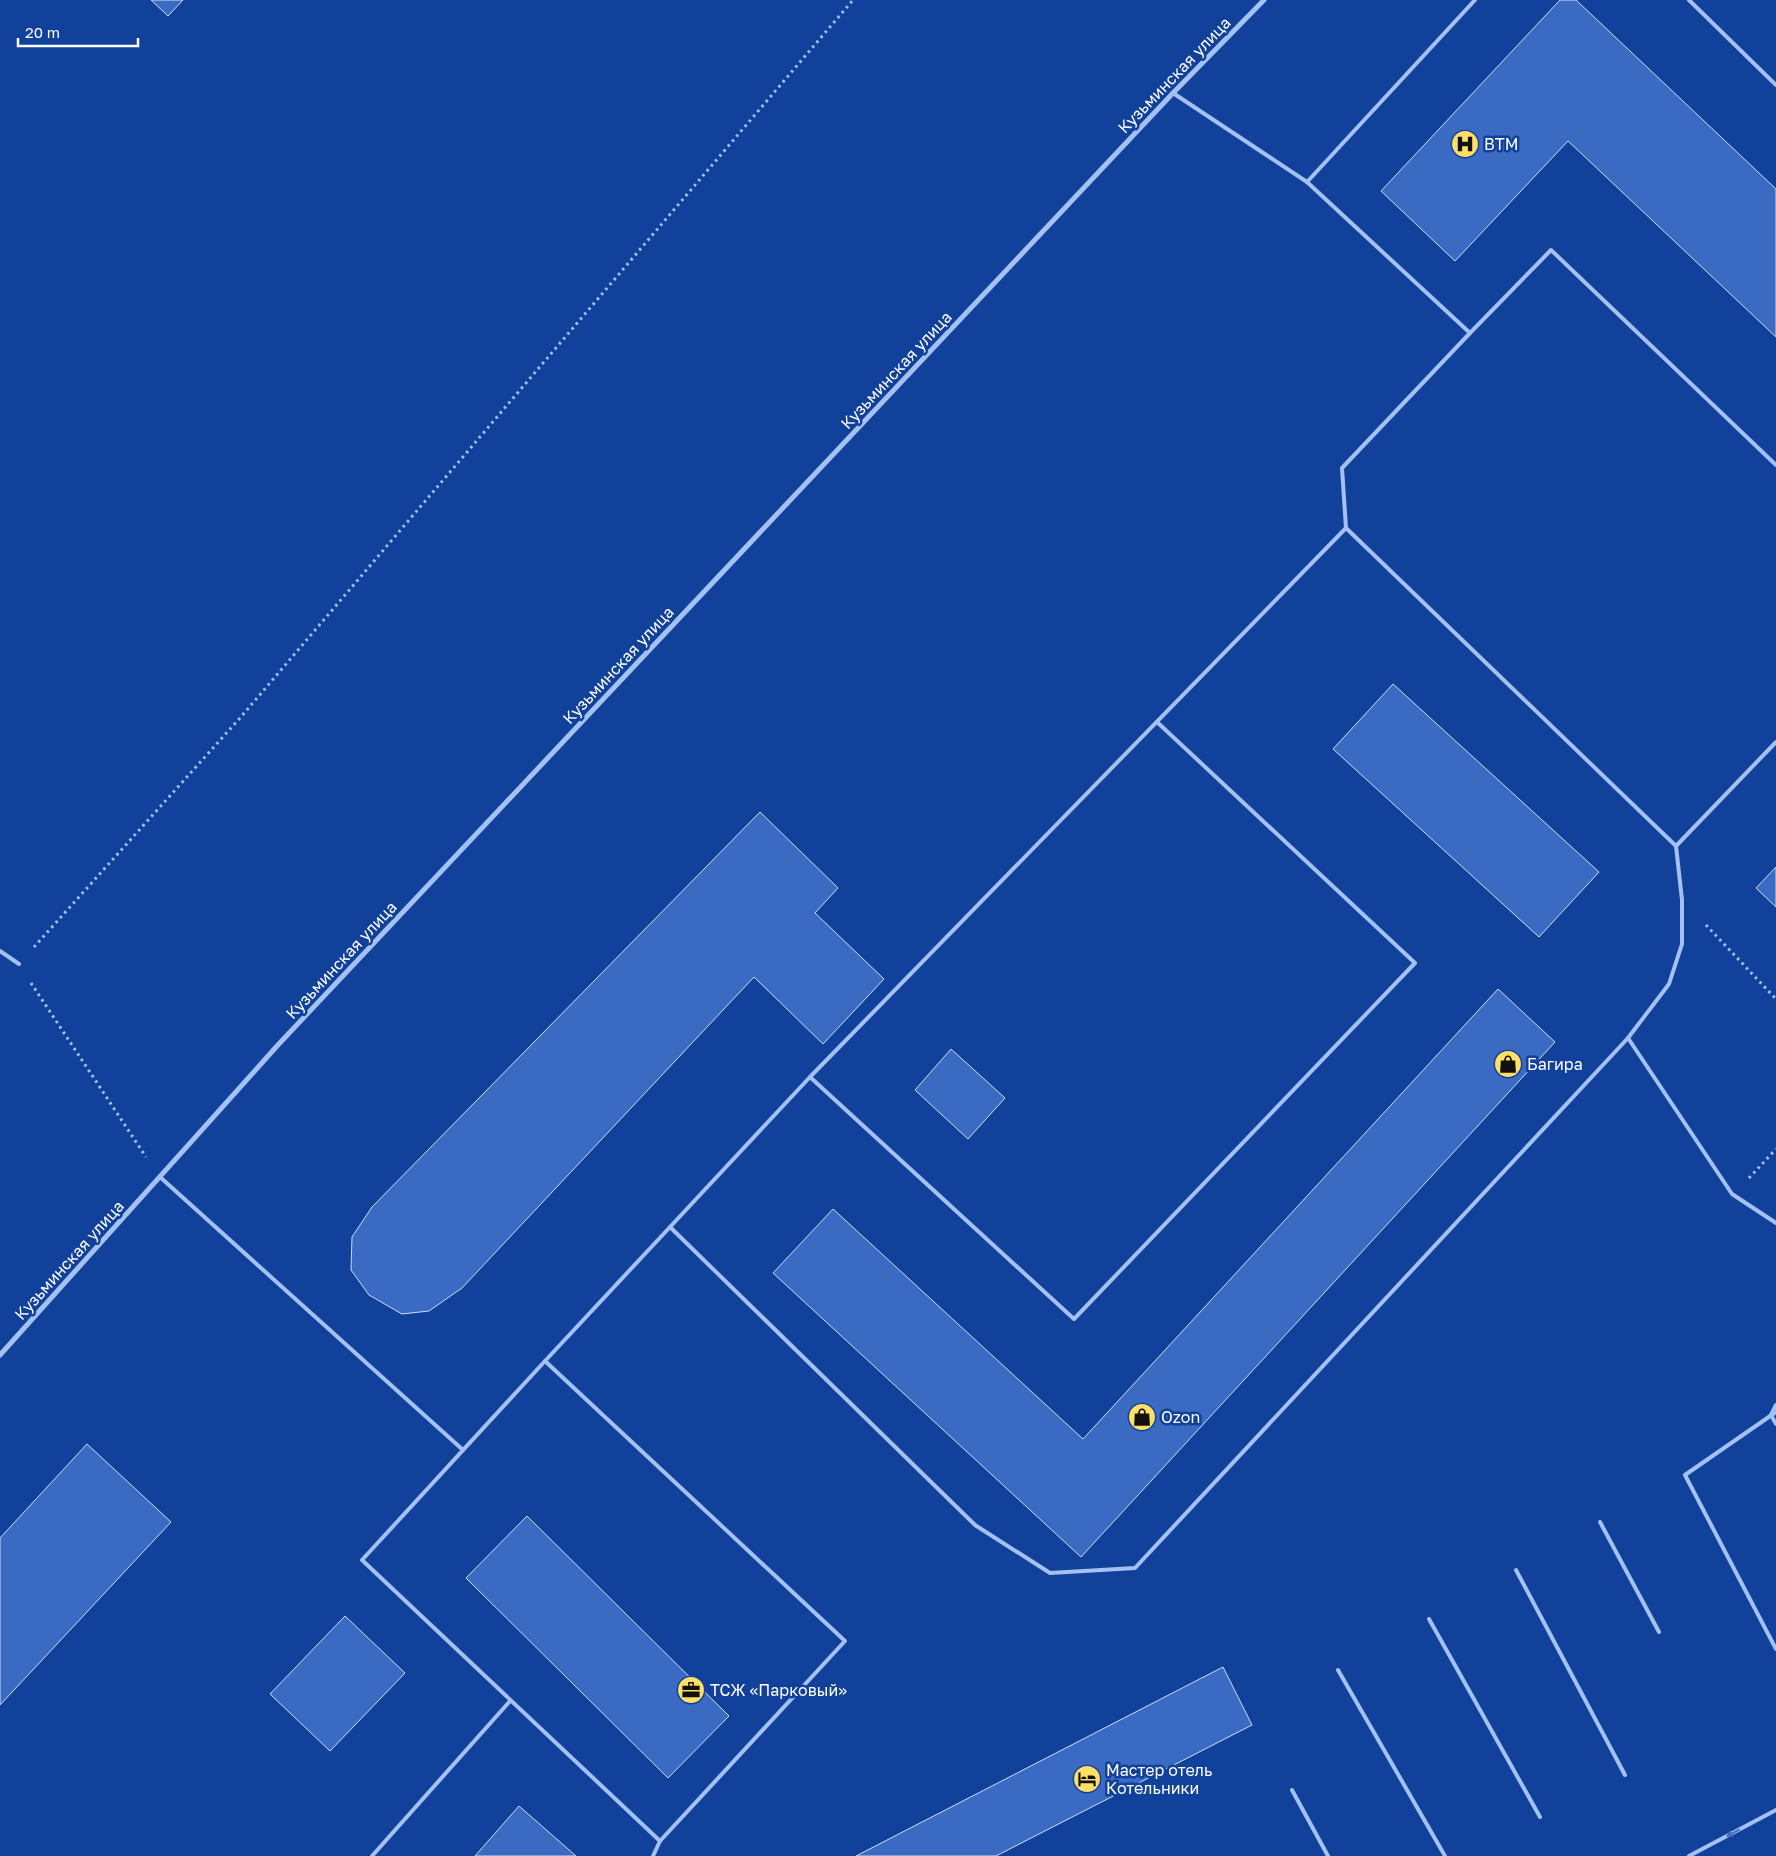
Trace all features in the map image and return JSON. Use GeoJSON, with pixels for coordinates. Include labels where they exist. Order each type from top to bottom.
{"type":"FeatureCollection","features":[{"type":"Feature","properties":{"kind":"street","name":"Кузьминская улица"},"geometry":{"type":"LineString","coordinates":[[0,1355],[284,1039],[1173,93],[1264,0]]}},
{"type":"Feature","properties":{"kind":"lane"},"geometry":{"type":"LineString","coordinates":[[1307,182],[1475,0]]}},
{"type":"Feature","properties":{"kind":"lane"},"geometry":{"type":"LineString","coordinates":[[1689,0],[1776,85]]}},
{"type":"Feature","properties":{"kind":"lane"},"geometry":{"type":"LineString","coordinates":[[1173,93],[1307,182],[1470,333]]}},
{"type":"Feature","properties":{"kind":"lane"},"geometry":{"type":"LineString","coordinates":[[670,1227],[975,1525],[1050,1573],[1134,1568],[1628,1038],[1669,984],[1682,944],[1682,900],[1676,846],[1346,528],[1342,468],[1551,250],[1776,465]]}},
{"type":"Feature","properties":{"kind":"lane"},"geometry":{"type":"LineString","coordinates":[[660,1841],[362,1560],[810,1077],[1346,528]]}},
{"type":"Feature","properties":{"kind":"lane"},"geometry":{"type":"LineString","coordinates":[[810,1077],[1074,1319],[1415,964],[1157,722]]}},
{"type":"Feature","properties":{"kind":"lane"},"geometry":{"type":"LineString","coordinates":[[1676,846],[1776,742]]}},
{"type":"Feature","properties":{"kind":"lane"},"geometry":{"type":"LineString","coordinates":[[0,951],[19,964]]}},
{"type":"Feature","properties":{"kind":"lane"},"geometry":{"type":"LineString","coordinates":[[1628,1038],[1732,1194],[1776,1223]]}},
{"type":"Feature","properties":{"kind":"lane"},"geometry":{"type":"LineString","coordinates":[[160,1177],[463,1450]]}},
{"type":"Feature","properties":{"kind":"lane"},"geometry":{"type":"LineString","coordinates":[[545,1361],[845,1641],[660,1841],[653,1856]]}},
{"type":"Feature","properties":{"kind":"lane"},"geometry":{"type":"LineString","coordinates":[[1771,1415],[1776,1405]]}},
{"type":"Feature","properties":{"kind":"lane"},"geometry":{"type":"LineString","coordinates":[[1776,1412],[1685,1475],[1776,1649]]}},
{"type":"Feature","properties":{"kind":"lane"},"geometry":{"type":"LineString","coordinates":[[1771,1415],[1776,1424]]}},
{"type":"Feature","properties":{"kind":"lane"},"geometry":{"type":"LineString","coordinates":[[1600,1522],[1659,1632]]}},
{"type":"Feature","properties":{"kind":"lane"},"geometry":{"type":"LineString","coordinates":[[1516,1570],[1625,1775]]}},
{"type":"Feature","properties":{"kind":"lane"},"geometry":{"type":"LineString","coordinates":[[1429,1618],[1540,1817]]}},
{"type":"Feature","properties":{"kind":"lane"},"geometry":{"type":"LineString","coordinates":[[1338,1670],[1445,1856]]}},
{"type":"Feature","properties":{"kind":"lane"},"geometry":{"type":"LineString","coordinates":[[372,1856],[510,1701]]}},
{"type":"Feature","properties":{"kind":"lane"},"geometry":{"type":"LineString","coordinates":[[1292,1790],[1328,1856]]}},
{"type":"Feature","properties":{"kind":"lane"},"geometry":{"type":"LineString","coordinates":[[1689,1856],[1776,1810]]}},
{"type":"Feature","properties":{"kind":"path"},"geometry":{"type":"LineString","coordinates":[[160,1177],[19,964],[246,710],[853,0]]}},
{"type":"Feature","properties":{"kind":"path"},"geometry":{"type":"LineString","coordinates":[[1682,900],[1776,999]]}},
{"type":"Feature","properties":{"kind":"path"},"geometry":{"type":"LineString","coordinates":[[1745,1183],[1776,1149]]}},
{"type":"Feature","properties":{"kind":"building"},"geometry":{"type":"Polygon","coordinates":[[[151,0],[183,0],[168,16],[151,0]]]}},
{"type":"Feature","properties":{"kind":"building"},"geometry":{"type":"Polygon","coordinates":[[[1560,0],[1576,0],[1776,189],[1776,337],[1568,141],[1455,261],[1381,191],[1560,0]]]}},
{"type":"Feature","properties":{"kind":"building"},"geometry":{"type":"Polygon","coordinates":[[[1393,684],[1599,872],[1539,937],[1333,749],[1393,684]]]}},
{"type":"Feature","properties":{"kind":"building"},"geometry":{"type":"Polygon","coordinates":[[[760,812],[838,888],[815,913],[884,979],[823,1044],[754,977],[462,1288],[429,1311],[402,1314],[369,1295],[351,1270],[352,1237],[372,1207],[760,812]]]}},
{"type":"Feature","properties":{"kind":"building"},"geometry":{"type":"Polygon","coordinates":[[[1776,867],[1776,907],[1756,888],[1776,867]]]}},
{"type":"Feature","properties":{"kind":"building"},"geometry":{"type":"Polygon","coordinates":[[[1498,989],[1555,1042],[1081,1557],[773,1273],[833,1209],[1083,1439],[1498,989]]]}},
{"type":"Feature","properties":{"kind":"building"},"geometry":{"type":"Polygon","coordinates":[[[951,1049],[1005,1098],[968,1139],[915,1090],[951,1049]]]}},
{"type":"Feature","properties":{"kind":"building"},"geometry":{"type":"Polygon","coordinates":[[[87,1444],[171,1522],[0,1705],[0,1538],[87,1444]]]}},
{"type":"Feature","properties":{"kind":"building"},"geometry":{"type":"Polygon","coordinates":[[[527,1516],[729,1716],[668,1778],[466,1578],[527,1516]]]}},
{"type":"Feature","properties":{"kind":"building"},"geometry":{"type":"Polygon","coordinates":[[[345,1616],[405,1673],[330,1751],[270,1694],[345,1616]]]}},
{"type":"Feature","properties":{"kind":"building"},"geometry":{"type":"Polygon","coordinates":[[[1223,1667],[1252,1725],[996,1856],[856,1856],[1223,1667]]]}},
{"type":"Feature","properties":{"kind":"building"},"geometry":{"type":"Polygon","coordinates":[[[519,1806],[576,1856],[475,1856],[519,1806]]]}},
{"type":"Feature","properties":{"kind":"place","name":"ВТМ"},"geometry":{"type":"Point","coordinates":[1465,144]}},
{"type":"Feature","properties":{"kind":"place","name":"Багира"},"geometry":{"type":"Point","coordinates":[1508,1064]}},
{"type":"Feature","properties":{"kind":"place","name":"Ozon"},"geometry":{"type":"Point","coordinates":[1142,1417]}},
{"type":"Feature","properties":{"kind":"place","name":"ТСЖ «Парковый»"},"geometry":{"type":"Point","coordinates":[691,1690]}},
{"type":"Feature","properties":{"kind":"place","name":"Мастер отель Котельники"},"geometry":{"type":"Point","coordinates":[1087,1779]}}]}
